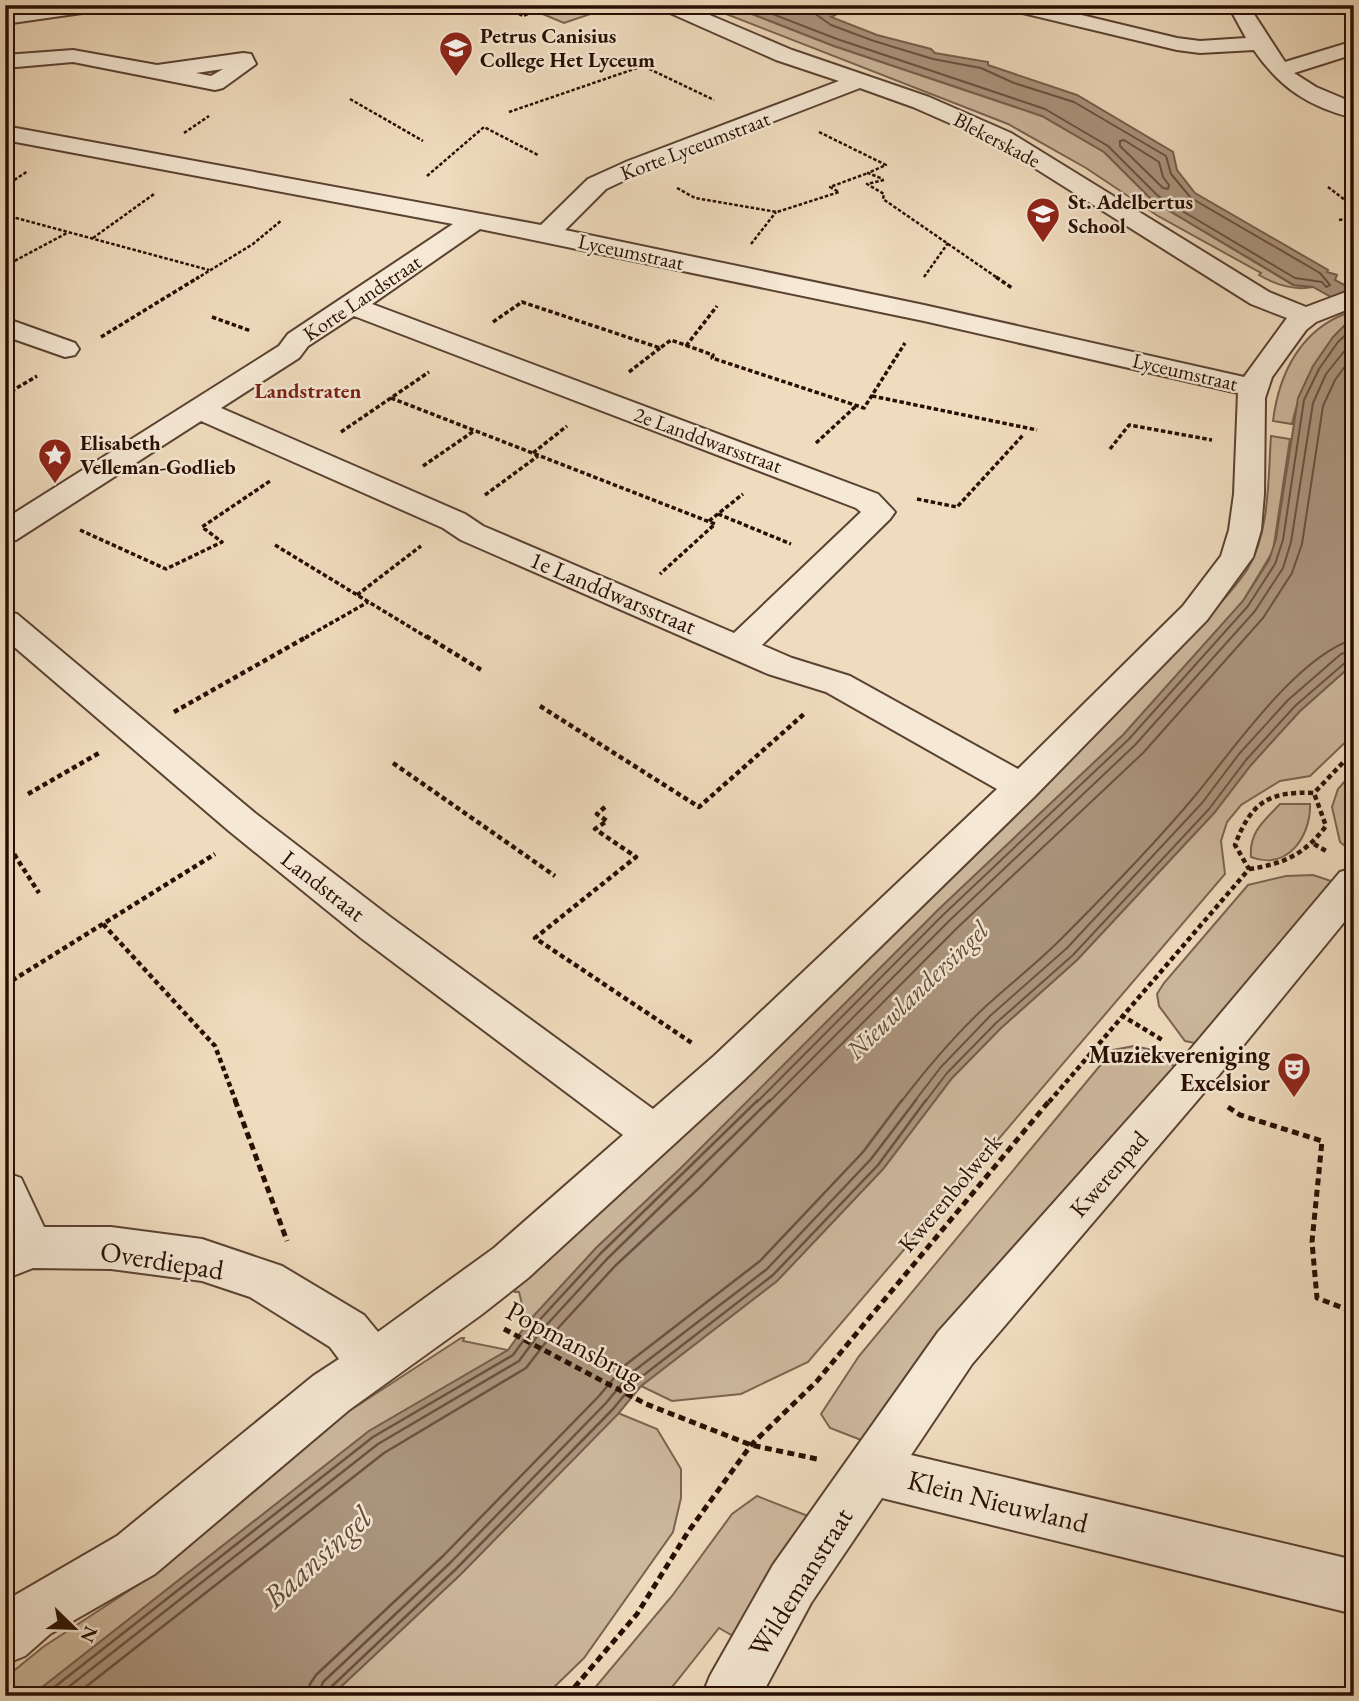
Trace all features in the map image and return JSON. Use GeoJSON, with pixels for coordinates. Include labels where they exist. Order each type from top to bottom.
{"type":"FeatureCollection","features":[{"type":"Feature","properties":{"kind":"street"},"geometry":{"type":"LineString","coordinates":[[5,18],[96,5]]}},
{"type":"Feature","properties":{"kind":"street","name":"Blekerskade"},"geometry":{"type":"LineString","coordinates":[[668,5],[784,55],[921,102],[1003,138],[1260,298],[1315,312]]}},
{"type":"Feature","properties":{"kind":"street"},"geometry":{"type":"LineString","coordinates":[[1013,5],[1177,44],[1200,47],[1261,43]]}},
{"type":"Feature","properties":{"kind":"street"},"geometry":{"type":"LineString","coordinates":[[1238,5],[1287,79],[1354,111]]}},
{"type":"Feature","properties":{"kind":"street"},"geometry":{"type":"LineString","coordinates":[[1282,70],[1354,47]]}},
{"type":"Feature","properties":{"kind":"street"},"geometry":{"type":"LineString","coordinates":[[5,62],[73,56],[157,72]]}},
{"type":"Feature","properties":{"kind":"street","name":"Korte Lyceumstraat"},"geometry":{"type":"LineString","coordinates":[[547,234],[597,184],[636,166],[859,81]]}},
{"type":"Feature","properties":{"kind":"street","name":"Lyceumstraat"},"geometry":{"type":"LineString","coordinates":[[5,133],[547,234],[924,313],[1254,387]]}},
{"type":"Feature","properties":{"kind":"street","name":"Korte Landstraat"},"geometry":{"type":"LineString","coordinates":[[5,533],[289,352],[298,340],[473,222]]}},
{"type":"Feature","properties":{"kind":"street"},"geometry":{"type":"LineString","coordinates":[[5,1636],[31,1615],[136,1555],[331,1393],[373,1364],[482,1314],[511,1263],[729,1069],[1023,787],[1195,614],[1237,557],[1245,530],[1249,494],[1249,444],[1254,387],[1296,324],[1315,312],[1354,297]]}},
{"type":"Feature","properties":{"kind":"street","name":"2e Landdwarsstraat"},"geometry":{"type":"LineString","coordinates":[[352,306],[867,500]]}},
{"type":"Feature","properties":{"kind":"street"},"geometry":{"type":"LineString","coordinates":[[5,326],[65,349]]}},
{"type":"Feature","properties":{"kind":"street","name":"1e Landdwarsstraat"},"geometry":{"type":"LineString","coordinates":[[199,409],[454,521],[472,533],[780,666],[838,684],[1023,787]]}},
{"type":"Feature","properties":{"kind":"street"},"geometry":{"type":"LineString","coordinates":[[740,647],[879,512],[867,500]]}},
{"type":"Feature","properties":{"kind":"street","name":"Landstraat"},"geometry":{"type":"LineString","coordinates":[[5,621],[253,831],[375,927],[654,1134]]}},
{"type":"Feature","properties":{"kind":"street","name":"Kwerenpad"},"geometry":{"type":"LineString","coordinates":[[873,1471],[955,1348],[1191,1079],[1354,883]]}},
{"type":"Feature","properties":{"kind":"street"},"geometry":{"type":"LineString","coordinates":[[5,1192],[18,1253]]}},
{"type":"Feature","properties":{"kind":"street","name":"Overdiepad"},"geometry":{"type":"LineString","coordinates":[[18,1253],[111,1248],[202,1260],[265,1281],[347,1331],[373,1364]]}},
{"type":"Feature","properties":{"kind":"street","name":"Klein Nieuwland"},"geometry":{"type":"LineString","coordinates":[[873,1471],[1354,1587]]}},
{"type":"Feature","properties":{"kind":"street","name":"Wildemanstraat"},"geometry":{"type":"LineString","coordinates":[[730,1696],[792,1584],[873,1471]]}},
{"type":"Feature","properties":{"kind":"path"},"geometry":{"type":"LineString","coordinates":[[499,5],[523,16],[556,5]]}},
{"type":"Feature","properties":{"kind":"path"},"geometry":{"type":"LineString","coordinates":[[509,112],[643,66],[886,165],[830,187],[839,192],[777,212],[695,198],[636,166]]}},
{"type":"Feature","properties":{"kind":"path"},"geometry":{"type":"LineString","coordinates":[[350,99],[423,141]]}},
{"type":"Feature","properties":{"kind":"path"},"geometry":{"type":"LineString","coordinates":[[392,207],[484,127],[538,155]]}},
{"type":"Feature","properties":{"kind":"path"},"geometry":{"type":"LineString","coordinates":[[93,238],[189,169]]}},
{"type":"Feature","properties":{"kind":"path"},"geometry":{"type":"LineString","coordinates":[[868,173],[884,180],[867,184],[884,194],[883,198],[1012,288]]}},
{"type":"Feature","properties":{"kind":"path"},"geometry":{"type":"LineString","coordinates":[[1328,187],[1354,207]]}},
{"type":"Feature","properties":{"kind":"path"},"geometry":{"type":"LineString","coordinates":[[98,338],[253,244],[314,192]]}},
{"type":"Feature","properties":{"kind":"path"},"geometry":{"type":"LineString","coordinates":[[5,215],[210,270]]}},
{"type":"Feature","properties":{"kind":"path"},"geometry":{"type":"LineString","coordinates":[[1339,220],[1354,218]]}},
{"type":"Feature","properties":{"kind":"path"},"geometry":{"type":"LineString","coordinates":[[5,266],[68,232]]}},
{"type":"Feature","properties":{"kind":"path"},"geometry":{"type":"LineString","coordinates":[[686,346],[742,275]]}},
{"type":"Feature","properties":{"kind":"path"},"geometry":{"type":"LineString","coordinates":[[41,512],[166,569],[222,542],[202,527],[463,348],[469,338],[522,302],[660,348],[671,340],[713,355],[712,358],[864,408],[924,313]]}},
{"type":"Feature","properties":{"kind":"path"},"geometry":{"type":"LineString","coordinates":[[872,396],[1037,430]]}},
{"type":"Feature","properties":{"kind":"path"},"geometry":{"type":"LineString","coordinates":[[391,398],[715,524],[631,600]]}},
{"type":"Feature","properties":{"kind":"path"},"geometry":{"type":"LineString","coordinates":[[786,470],[857,406]]}},
{"type":"Feature","properties":{"kind":"path"},"geometry":{"type":"LineString","coordinates":[[1110,449],[1129,425],[1249,444]]}},
{"type":"Feature","properties":{"kind":"path"},"geometry":{"type":"LineString","coordinates":[[387,491],[474,431]]}},
{"type":"Feature","properties":{"kind":"path"},"geometry":{"type":"LineString","coordinates":[[867,500],[900,496],[957,507],[1024,434]]}},
{"type":"Feature","properties":{"kind":"path"},"geometry":{"type":"LineString","coordinates":[[358,595],[538,456]]}},
{"type":"Feature","properties":{"kind":"path"},"geometry":{"type":"LineString","coordinates":[[718,514],[829,560]]}},
{"type":"Feature","properties":{"kind":"path"},"geometry":{"type":"LineString","coordinates":[[275,545],[483,671]]}},
{"type":"Feature","properties":{"kind":"path"},"geometry":{"type":"LineString","coordinates":[[28,794],[368,602]]}},
{"type":"Feature","properties":{"kind":"path"},"geometry":{"type":"LineString","coordinates":[[540,706],[699,807],[838,684]]}},
{"type":"Feature","properties":{"kind":"path"},"geometry":{"type":"LineString","coordinates":[[1314,793],[1354,751]]}},
{"type":"Feature","properties":{"kind":"path"},"geometry":{"type":"LineString","coordinates":[[394,764],[555,876]]}},
{"type":"Feature","properties":{"kind":"path"},"geometry":{"type":"LineString","coordinates":[[1288,791],[1314,793],[1326,826],[1314,844],[1298,858],[1275,866],[1249,869],[1235,845],[1241,826],[1252,811],[1269,797],[1288,791]]}},
{"type":"Feature","properties":{"kind":"path"},"geometry":{"type":"LineString","coordinates":[[605,807],[597,814],[607,821],[595,830],[636,857],[535,938],[729,1069]]}},
{"type":"Feature","properties":{"kind":"path"},"geometry":{"type":"LineString","coordinates":[[5,985],[253,831]]}},
{"type":"Feature","properties":{"kind":"path"},"geometry":{"type":"LineString","coordinates":[[5,839],[39,893]]}},
{"type":"Feature","properties":{"kind":"path","name":"Kwerenbolwerk"},"geometry":{"type":"LineString","coordinates":[[567,1696],[637,1614],[688,1532],[751,1445],[817,1381],[1112,1025],[1249,869]]}},
{"type":"Feature","properties":{"kind":"path"},"geometry":{"type":"LineString","coordinates":[[103,924],[215,1046],[288,1240],[265,1281]]}},
{"type":"Feature","properties":{"kind":"path"},"geometry":{"type":"LineString","coordinates":[[1191,1079],[1240,1115],[1322,1141],[1312,1242],[1317,1298],[1354,1312]]}},
{"type":"Feature","properties":{"kind":"path","name":"Popmansbrug"},"geometry":{"type":"LineString","coordinates":[[482,1314],[646,1404]]}},
{"type":"Feature","properties":{"kind":"path","name":"Klein Nieuwland"},"geometry":{"type":"LineString","coordinates":[[646,1404],[751,1445],[873,1471]]}},
{"type":"Feature","properties":{"kind":"shaded area"},"geometry":{"type":"Polygon","coordinates":[[[573,5],[611,7],[564,23],[545,15],[573,5]]]}},
{"type":"Feature","properties":{"kind":"shaded area"},"geometry":{"type":"Polygon","coordinates":[[[703,5],[729,5],[834,46],[1042,116],[1104,152],[1153,201],[1293,285],[1313,287],[1292,288],[1265,279],[1259,275],[1261,273],[1158,216],[1086,168],[1008,124],[703,5]]]}},
{"type":"Feature","properties":{"kind":"shaded area"},"geometry":{"type":"Polygon","coordinates":[[[1350,312],[1347,319],[1350,320],[1321,355],[1306,381],[1292,424],[1273,421],[1281,386],[1296,354],[1319,329],[1350,312]]]}},
{"type":"Feature","properties":{"kind":"shaded area"},"geometry":{"type":"Polygon","coordinates":[[[1271,436],[1290,439],[1273,551],[1243,601],[1123,735],[938,910],[681,1168],[596,1248],[529,1321],[526,1321],[519,1292],[515,1292],[516,1287],[1212,613],[1230,592],[1247,570],[1260,540],[1266,505],[1271,436]]]}},
{"type":"Feature","properties":{"kind":"shaded area"},"geometry":{"type":"Polygon","coordinates":[[[1354,663],[1354,734],[1310,776],[1280,781],[1241,805],[1227,822],[1221,841],[1225,874],[808,1362],[741,1394],[672,1401],[641,1386],[777,1281],[883,1169],[952,1078],[1001,1028],[1077,960],[1214,813],[1251,765],[1300,711],[1354,663]]]}},
{"type":"Feature","properties":{"kind":"shaded area"},"geometry":{"type":"Polygon","coordinates":[[[1354,771],[1354,853],[1340,842],[1332,807],[1338,789],[1354,771]]]}},
{"type":"Feature","properties":{"kind":"shaded area"},"geometry":{"type":"Polygon","coordinates":[[[1280,804],[1310,804],[1306,828],[1301,839],[1286,855],[1276,859],[1251,857],[1255,834],[1280,804]]]}},
{"type":"Feature","properties":{"kind":"shaded area"},"geometry":{"type":"Polygon","coordinates":[[[1313,875],[1334,882],[1200,1044],[1185,1041],[1159,1006],[1157,994],[1164,983],[1248,885],[1286,876],[1313,875]]]}},
{"type":"Feature","properties":{"kind":"shaded area"},"geometry":{"type":"Polygon","coordinates":[[[1134,1046],[1157,1051],[1178,1070],[927,1350],[861,1440],[830,1428],[821,1414],[859,1356],[1113,1050],[1134,1046]]]}},
{"type":"Feature","properties":{"kind":"shaded area"},"geometry":{"type":"Polygon","coordinates":[[[464,1338],[463,1341],[508,1350],[369,1431],[31,1696],[5,1696],[5,1678],[43,1647],[159,1571],[340,1417],[464,1338]]]}},
{"type":"Feature","properties":{"kind":"shaded area"},"geometry":{"type":"Polygon","coordinates":[[[618,1413],[657,1429],[681,1469],[681,1498],[673,1532],[584,1658],[545,1696],[331,1696],[461,1574],[618,1413]]]}},
{"type":"Feature","properties":{"kind":"shaded area"},"geometry":{"type":"Polygon","coordinates":[[[757,1496],[808,1516],[733,1636],[719,1628],[665,1696],[588,1696],[672,1596],[732,1514],[757,1496]]]}},
{"type":"Feature","properties":{"kind":"water"},"geometry":{"type":"Polygon","coordinates":[[[729,5],[811,5],[835,15],[831,17],[877,35],[931,49],[935,53],[988,62],[988,65],[1077,95],[1173,152],[1177,170],[1195,193],[1328,270],[1327,272],[1337,275],[1335,280],[1354,290],[1354,310],[1313,287],[1294,285],[1153,201],[1104,152],[1042,116],[834,46],[729,5]]]}},
{"type":"Feature","properties":{"kind":"water"},"geometry":{"type":"Polygon","coordinates":[[[1354,310],[1354,663],[1300,711],[1251,765],[1214,813],[1077,960],[1001,1028],[952,1078],[883,1169],[777,1281],[641,1386],[618,1414],[461,1574],[331,1696],[31,1696],[369,1431],[508,1350],[529,1321],[596,1248],[681,1168],[938,910],[1123,735],[1243,601],[1269,560],[1276,539],[1298,398],[1313,366],[1333,337],[1350,320],[1354,310]]]}},
{"type":"Feature","properties":{"kind":"place","name":"Petrus Canisius College Het Lyceum"},"geometry":{"type":"Point","coordinates":[456,78]}},
{"type":"Feature","properties":{"kind":"place","name":"St. Adelbertus School"},"geometry":{"type":"Point","coordinates":[1043,244]}},
{"type":"Feature","properties":{"kind":"place","name":"Elisabeth Velleman-Godlieb"},"geometry":{"type":"Point","coordinates":[55,485]}},
{"type":"Feature","properties":{"kind":"place","name":"Muziekvereniging Excelsior"},"geometry":{"type":"Point","coordinates":[1294,1099]}},
{"type":"Feature","properties":{"kind":"district","name":"Landstraten"},"geometry":{"type":"Point","coordinates":[308,391]}},
{"type":"Feature","properties":{"kind":"water label","name":"Nieuwlandersingel"},"geometry":{"type":"Point","coordinates":[917,990]}},
{"type":"Feature","properties":{"kind":"water label","name":"Baansingel"},"geometry":{"type":"Point","coordinates":[317,1557]}}]}
